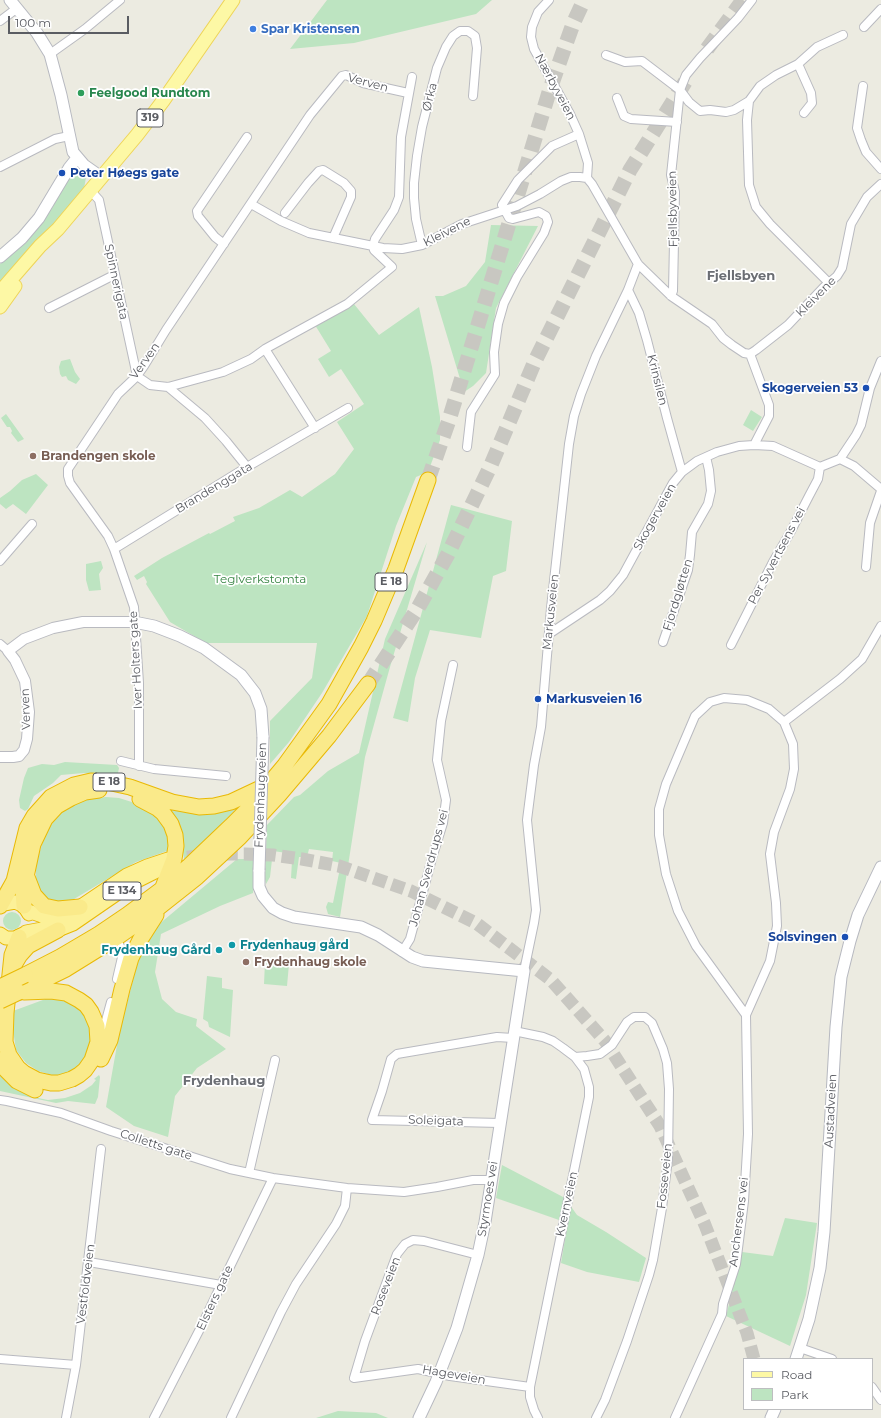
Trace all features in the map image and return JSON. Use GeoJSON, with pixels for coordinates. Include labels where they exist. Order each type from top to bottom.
{"type":"FeatureCollection","features":[{"type":"Feature","properties":{"kind":"highway","name":"E 18"},"geometry":{"type":"LineString","coordinates":[[0,987],[82,945],[127,915],[162,889],[216,841],[270,784],[329,704],[361,647],[377,615],[396,569],[428,480]]}},
{"type":"Feature","properties":{"kind":"highway"},"geometry":{"type":"LineString","coordinates":[[0,1001],[25,991],[66,969],[116,938],[163,905],[212,863],[269,806],[320,747],[368,684]]}},
{"type":"Feature","properties":{"kind":"highway","name":"E 18"},"geometry":{"type":"LineString","coordinates":[[0,906],[14,881],[27,828],[34,816],[51,797],[74,785],[91,781],[107,782],[172,802],[206,807],[231,802],[270,784]]}},
{"type":"Feature","properties":{"kind":"highway","name":"E 18"},"geometry":{"type":"LineString","coordinates":[[26,909],[23,890],[33,844],[45,819],[51,811],[64,801],[93,791],[108,791],[132,796],[149,803],[162,813],[171,824],[175,835],[176,851],[169,874],[162,889]]}},
{"type":"Feature","properties":{"kind":"highway","name":"E 134"},"geometry":{"type":"LineString","coordinates":[[0,906],[9,902],[15,902],[43,917],[65,917],[127,875],[147,866],[166,864],[131,884],[77,922],[58,930],[42,929],[11,939],[0,934]]}},
{"type":"Feature","properties":{"kind":"highway"},"geometry":{"type":"LineString","coordinates":[[27,877],[34,895],[44,906],[58,909],[80,907]]}},
{"type":"Feature","properties":{"kind":"highway"},"geometry":{"type":"LineString","coordinates":[[0,1060],[10,1076],[22,1084],[34,1090],[52,1093],[68,1089],[82,1082],[95,1071],[110,1040],[127,971],[133,953],[149,924],[163,905]]}},
{"type":"Feature","properties":{"kind":"highway"},"geometry":{"type":"LineString","coordinates":[[25,991],[51,991],[66,993],[86,1004],[95,1018],[99,1035],[95,1055],[89,1065],[72,1079],[59,1082],[44,1082],[24,1073],[13,1062],[5,1042],[6,1014],[12,955],[22,935],[30,924],[30,915],[26,909]]}},
{"type":"Feature","properties":{"kind":"highway"},"geometry":{"type":"LineString","coordinates":[[11,970],[20,955],[28,946],[58,930]]}},
{"type":"Feature","properties":{"kind":"main road","name":"319"},"geometry":{"type":"LineString","coordinates":[[0,292],[58,229],[158,107],[233,0]]}},
{"type":"Feature","properties":{"kind":"main road"},"geometry":{"type":"LineString","coordinates":[[13,5],[37,33],[50,54],[61,94],[73,152],[77,158],[101,177]]}},
{"type":"Feature","properties":{"kind":"main road"},"geometry":{"type":"LineString","coordinates":[[0,257],[22,238],[39,218],[69,168],[77,158]]}},
{"type":"Feature","properties":{"kind":"main road","name":"319"},"geometry":{"type":"LineString","coordinates":[[0,307],[58,229]]}},
{"type":"Feature","properties":{"kind":"main road","name":"Frydenhaugveien"},"geometry":{"type":"LineString","coordinates":[[134,622],[154,626],[180,636],[204,648],[241,675],[255,693],[261,709],[263,737],[259,887],[266,901],[273,908],[294,917],[351,925],[368,930],[378,935],[402,952],[423,961],[524,971]]}},
{"type":"Feature","properties":{"kind":"main road","name":"Austadveien"},"geometry":{"type":"LineString","coordinates":[[796,1358],[811,1313],[822,1251],[836,1027],[841,978],[848,947],[858,915],[881,867]]}},
{"type":"Feature","properties":{"kind":"main road","name":"Styrmoes vei"},"geometry":{"type":"LineString","coordinates":[[419,1418],[440,1373],[457,1328],[478,1255],[524,971]]}},
{"type":"Feature","properties":{"kind":"street"},"geometry":{"type":"LineString","coordinates":[[50,54],[120,0]]}},
{"type":"Feature","properties":{"kind":"street","name":"Nærbyveien"},"geometry":{"type":"LineString","coordinates":[[550,0],[538,12],[532,27],[531,37],[534,49],[570,114],[579,134],[588,163],[587,178]]}},
{"type":"Feature","properties":{"kind":"street","name":"Fjellsbyveien"},"geometry":{"type":"LineString","coordinates":[[671,296],[673,291],[675,192],[671,175],[680,90],[686,74],[738,18],[752,0]]}},
{"type":"Feature","properties":{"kind":"street"},"geometry":{"type":"LineString","coordinates":[[0,21],[13,5]]}},
{"type":"Feature","properties":{"kind":"street"},"geometry":{"type":"LineString","coordinates":[[864,27],[881,9]]}},
{"type":"Feature","properties":{"kind":"street","name":"Ørka"},"geometry":{"type":"LineString","coordinates":[[420,246],[414,198],[414,183],[420,142],[437,68],[446,47],[453,36],[460,31],[468,31],[475,36],[477,48],[473,96]]}},
{"type":"Feature","properties":{"kind":"street"},"geometry":{"type":"LineString","coordinates":[[606,55],[625,62],[642,61],[680,90],[689,102],[700,111],[710,110],[726,112],[734,110],[749,101],[760,86],[776,75],[798,64],[817,47],[843,35]]}},
{"type":"Feature","properties":{"kind":"street"},"geometry":{"type":"LineString","coordinates":[[798,64],[811,93],[812,103],[804,113]]}},
{"type":"Feature","properties":{"kind":"street","name":"Verven"},"geometry":{"type":"LineString","coordinates":[[68,476],[70,466],[118,394],[137,376],[310,115],[342,76],[346,75],[363,83],[408,93]]}},
{"type":"Feature","properties":{"kind":"street"},"geometry":{"type":"LineString","coordinates":[[137,376],[150,385],[168,387],[230,369],[251,359],[265,349],[347,304],[392,268],[374,250],[373,246],[375,239],[394,210],[399,197],[401,137],[412,77]]}},
{"type":"Feature","properties":{"kind":"street"},"geometry":{"type":"LineString","coordinates":[[864,86],[857,128],[866,152],[881,169]]}},
{"type":"Feature","properties":{"kind":"street"},"geometry":{"type":"LineString","coordinates":[[617,98],[624,116],[631,119],[677,122]]}},
{"type":"Feature","properties":{"kind":"street"},"geometry":{"type":"LineString","coordinates":[[749,101],[747,120],[749,185],[756,207],[770,224],[829,283]]}},
{"type":"Feature","properties":{"kind":"street"},"geometry":{"type":"LineString","coordinates":[[467,447],[471,412],[495,374],[494,352],[498,324],[504,303],[517,277],[544,233],[548,222],[546,216],[539,212],[513,219],[508,218],[502,205],[505,198],[518,180],[552,146],[579,134]]}},
{"type":"Feature","properties":{"kind":"street"},"geometry":{"type":"LineString","coordinates":[[0,167],[55,139],[70,136]]}},
{"type":"Feature","properties":{"kind":"street"},"geometry":{"type":"LineString","coordinates":[[224,244],[214,237],[198,216],[197,211],[248,137]]}},
{"type":"Feature","properties":{"kind":"street"},"geometry":{"type":"LineString","coordinates":[[285,213],[319,171],[324,170],[344,183],[351,191],[351,197],[333,238]]}},
{"type":"Feature","properties":{"kind":"street","name":"Kleivene"},"geometry":{"type":"LineString","coordinates":[[251,204],[281,221],[309,233],[373,246],[402,249],[420,246],[462,224],[503,209],[517,206],[561,181],[571,177],[587,178]]}},
{"type":"Feature","properties":{"kind":"street"},"geometry":{"type":"LineString","coordinates":[[587,178],[592,184],[638,264],[671,296],[712,324],[723,338],[744,353],[750,354],[769,405],[768,416],[754,445]]}},
{"type":"Feature","properties":{"kind":"street","name":"Kleivene"},"geometry":{"type":"LineString","coordinates":[[750,354],[788,325],[837,276],[842,268],[850,224],[867,197],[881,184]]}},
{"type":"Feature","properties":{"kind":"street","name":"Spinnerigata"},"geometry":{"type":"LineString","coordinates":[[90,190],[99,200],[137,376]]}},
{"type":"Feature","properties":{"kind":"street","name":"Markusveien"},"geometry":{"type":"LineString","coordinates":[[524,971],[536,910],[527,820],[533,771],[541,727],[569,444],[574,416],[581,394],[596,356],[628,290],[638,264]]}},
{"type":"Feature","properties":{"kind":"street"},"geometry":{"type":"LineString","coordinates":[[49,308],[114,275]]}},
{"type":"Feature","properties":{"kind":"street","name":"Krinsilen"},"geometry":{"type":"LineString","coordinates":[[628,290],[639,313],[682,472]]}},
{"type":"Feature","properties":{"kind":"street"},"geometry":{"type":"LineString","coordinates":[[265,349],[315,428]]}},
{"type":"Feature","properties":{"kind":"street"},"geometry":{"type":"LineString","coordinates":[[820,467],[840,459],[856,435],[861,425],[870,388],[881,361]]}},
{"type":"Feature","properties":{"kind":"street"},"geometry":{"type":"LineString","coordinates":[[168,387],[205,418],[226,441],[247,468]]}},
{"type":"Feature","properties":{"kind":"street","name":"Brandenggata"},"geometry":{"type":"LineString","coordinates":[[114,549],[348,408]]}},
{"type":"Feature","properties":{"kind":"street","name":"Skogerveien"},"geometry":{"type":"LineString","coordinates":[[549,634],[585,611],[610,591],[623,575],[673,483],[682,472],[696,461],[717,452],[739,446],[754,445],[772,446],[820,467]]}},
{"type":"Feature","properties":{"kind":"street","name":"Fjordgløtten"},"geometry":{"type":"LineString","coordinates":[[663,642],[688,570],[692,532],[708,504],[711,491],[706,457]]}},
{"type":"Feature","properties":{"kind":"street"},"geometry":{"type":"LineString","coordinates":[[840,459],[854,466],[881,490],[870,523],[866,567]]}},
{"type":"Feature","properties":{"kind":"street","name":"Per Syvertsens vei"},"geometry":{"type":"LineString","coordinates":[[731,645],[773,562],[810,496],[818,479],[820,467]]}},
{"type":"Feature","properties":{"kind":"street","name":"Iver Holters gate"},"geometry":{"type":"LineString","coordinates":[[68,476],[70,483],[108,536],[132,601],[140,683],[139,766]]}},
{"type":"Feature","properties":{"kind":"street"},"geometry":{"type":"LineString","coordinates":[[0,561],[30,527]]}},
{"type":"Feature","properties":{"kind":"street","name":"Frydenhaugveien"},"geometry":{"type":"LineString","coordinates":[[8,651],[24,638],[53,628],[83,622],[134,622]]}},
{"type":"Feature","properties":{"kind":"street"},"geometry":{"type":"LineString","coordinates":[[784,722],[840,679],[862,659],[880,629]]}},
{"type":"Feature","properties":{"kind":"street","name":"Verven"},"geometry":{"type":"LineString","coordinates":[[0,644],[8,651],[21,670],[28,692],[27,739],[24,750],[19,756],[13,758],[0,757]]}},
{"type":"Feature","properties":{"kind":"street","name":"Johan Sverdrups vei"},"geometry":{"type":"LineString","coordinates":[[402,952],[410,939],[443,823],[446,800],[437,760],[441,721],[453,665]]}},
{"type":"Feature","properties":{"kind":"street","name":"Anchersens vei"},"geometry":{"type":"LineString","coordinates":[[675,1418],[722,1314],[723,1304],[736,1264],[744,1200],[748,1134],[746,1014],[770,961],[777,926],[776,903],[770,854],[774,832],[790,790],[794,769],[793,744],[784,722],[769,709],[747,700],[724,698],[710,702],[695,716],[666,784],[659,809],[659,835],[666,874],[678,911],[696,946],[746,1014]]}},
{"type":"Feature","properties":{"kind":"street"},"geometry":{"type":"LineString","coordinates":[[121,761],[154,769],[226,776]]}},
{"type":"Feature","properties":{"kind":"street"},"geometry":{"type":"LineString","coordinates":[[98,1042],[102,1036],[110,1009],[122,958],[122,950],[116,938]]}},
{"type":"Feature","properties":{"kind":"street","name":"Fosseveien"},"geometry":{"type":"LineString","coordinates":[[575,1057],[600,1054],[612,1045],[627,1022],[634,1017],[645,1017],[652,1023],[664,1049],[669,1088],[670,1123],[666,1183],[652,1265],[627,1341],[605,1400],[596,1418]]}},
{"type":"Feature","properties":{"kind":"street","name":"Kvernveien"},"geometry":{"type":"LineString","coordinates":[[372,1120],[391,1059],[397,1054],[514,1035],[543,1037],[554,1041],[575,1057],[584,1069],[588,1080],[589,1097],[530,1387],[530,1397],[538,1418]]}},
{"type":"Feature","properties":{"kind":"street"},"geometry":{"type":"LineString","coordinates":[[249,1173],[275,1060]]}},
{"type":"Feature","properties":{"kind":"street","name":"Colletts gate"},"geometry":{"type":"LineString","coordinates":[[0,1100],[61,1113],[230,1169],[273,1178],[347,1188],[404,1192],[473,1180],[491,1180]]}},
{"type":"Feature","properties":{"kind":"street","name":"Soleigata"},"geometry":{"type":"LineString","coordinates":[[372,1120],[500,1123]]}},
{"type":"Feature","properties":{"kind":"street","name":"Vestfoldveien"},"geometry":{"type":"LineString","coordinates":[[66,1418],[76,1365],[101,1149]]}},
{"type":"Feature","properties":{"kind":"street","name":"Elsters gate"},"geometry":{"type":"LineString","coordinates":[[154,1418],[202,1325],[273,1178]]}},
{"type":"Feature","properties":{"kind":"street"},"geometry":{"type":"LineString","coordinates":[[231,1418],[281,1312],[296,1284],[336,1224],[345,1206],[347,1188]]}},
{"type":"Feature","properties":{"kind":"street","name":"Roseveien"},"geometry":{"type":"LineString","coordinates":[[354,1378],[365,1341],[397,1254],[405,1244],[413,1240],[424,1241],[478,1255]]}},
{"type":"Feature","properties":{"kind":"street"},"geometry":{"type":"LineString","coordinates":[[89,1262],[220,1285]]}},
{"type":"Feature","properties":{"kind":"street"},"geometry":{"type":"LineString","coordinates":[[800,1348],[829,1358]]}},
{"type":"Feature","properties":{"kind":"street"},"geometry":{"type":"LineString","coordinates":[[0,1360],[76,1365]]}},
{"type":"Feature","properties":{"kind":"street","name":"Hageveien"},"geometry":{"type":"LineString","coordinates":[[354,1378],[418,1368],[450,1376],[530,1387]]}},
{"type":"Feature","properties":{"kind":"street"},"geometry":{"type":"LineString","coordinates":[[873,1388],[881,1400]]}},
{"type":"Feature","properties":{"kind":"green space"},"geometry":{"type":"Polygon","coordinates":[[[327,0],[492,0],[476,14],[354,43],[290,49],[327,0]]]}},
{"type":"Feature","properties":{"kind":"green space"},"geometry":{"type":"Polygon","coordinates":[[[72,173],[82,173],[86,177],[84,189],[19,266],[16,264],[2,280],[0,288],[0,264],[20,246],[49,213],[54,205],[53,199],[72,173]]]}},
{"type":"Feature","properties":{"kind":"green space"},"geometry":{"type":"Polygon","coordinates":[[[491,225],[538,226],[496,308],[486,373],[473,386],[464,392],[435,296],[443,296],[466,286],[485,262],[491,225]]]}},
{"type":"Feature","properties":{"kind":"green space","name":"Teglverkstomta"},"geometry":{"type":"Polygon","coordinates":[[[354,304],[379,335],[419,307],[432,367],[440,417],[440,440],[428,472],[416,477],[396,526],[367,616],[322,693],[289,742],[270,764],[270,721],[312,678],[317,643],[206,643],[170,622],[146,584],[147,582],[144,576],[137,580],[134,576],[162,558],[235,521],[233,517],[259,508],[290,490],[302,497],[335,474],[354,449],[337,422],[364,404],[341,369],[329,377],[318,359],[331,351],[315,325],[354,304]]]}},
{"type":"Feature","properties":{"kind":"green space"},"geometry":{"type":"Polygon","coordinates":[[[70,359],[75,372],[80,379],[76,384],[68,380],[66,376],[62,377],[60,374],[59,367],[61,361],[70,359]]]}},
{"type":"Feature","properties":{"kind":"green space"},"geometry":{"type":"Polygon","coordinates":[[[751,410],[762,417],[753,431],[743,425],[751,410]]]}},
{"type":"Feature","properties":{"kind":"green space"},"geometry":{"type":"Polygon","coordinates":[[[6,414],[24,439],[18,442],[11,433],[12,431],[10,427],[7,427],[1,418],[6,414]]]}},
{"type":"Feature","properties":{"kind":"green space"},"geometry":{"type":"Polygon","coordinates":[[[36,474],[48,485],[26,514],[13,504],[6,509],[0,504],[0,498],[22,480],[36,474]]]}},
{"type":"Feature","properties":{"kind":"green space"},"geometry":{"type":"Polygon","coordinates":[[[451,505],[512,521],[506,571],[493,576],[481,638],[430,630],[415,678],[408,722],[393,718],[451,505]]]}},
{"type":"Feature","properties":{"kind":"green space"},"geometry":{"type":"Polygon","coordinates":[[[427,542],[365,757],[340,917],[328,914],[326,907],[328,902],[333,903],[341,863],[332,861],[333,852],[309,849],[307,857],[299,857],[296,879],[291,878],[294,854],[273,851],[270,877],[266,884],[267,825],[294,797],[300,795],[328,771],[359,753],[385,639],[427,542]]]}},
{"type":"Feature","properties":{"kind":"green space"},"geometry":{"type":"Polygon","coordinates":[[[101,561],[103,568],[99,574],[101,590],[89,591],[86,580],[86,564],[101,561]]]}},
{"type":"Feature","properties":{"kind":"green space"},"geometry":{"type":"Polygon","coordinates":[[[65,762],[117,765],[119,768],[118,773],[113,775],[84,773],[61,775],[53,783],[34,796],[28,809],[25,811],[20,808],[19,800],[28,768],[42,764],[54,765],[65,762]]]}},
{"type":"Feature","properties":{"kind":"green space"},"geometry":{"type":"Polygon","coordinates":[[[106,797],[119,798],[135,803],[158,817],[167,829],[170,850],[136,862],[69,902],[55,902],[44,898],[36,884],[36,868],[44,838],[49,827],[62,812],[82,800],[106,797]]]}},
{"type":"Feature","properties":{"kind":"green space"},"geometry":{"type":"Polygon","coordinates":[[[242,803],[195,851],[184,859],[181,836],[165,805],[242,803]]]}},
{"type":"Feature","properties":{"kind":"green space"},"geometry":{"type":"Polygon","coordinates":[[[237,859],[254,859],[253,893],[220,906],[161,934],[155,972],[162,999],[176,1012],[197,1019],[196,1026],[226,1049],[197,1068],[175,1096],[168,1137],[134,1126],[106,1107],[119,1034],[141,949],[158,925],[237,859]]]}},
{"type":"Feature","properties":{"kind":"green space"},"geometry":{"type":"Polygon","coordinates":[[[12,912],[18,915],[21,921],[18,927],[12,930],[6,927],[3,921],[6,915],[12,912]]]}},
{"type":"Feature","properties":{"kind":"green space"},"geometry":{"type":"Polygon","coordinates":[[[265,962],[289,964],[287,986],[264,984],[265,962]]]}},
{"type":"Feature","properties":{"kind":"green space"},"geometry":{"type":"Polygon","coordinates":[[[207,976],[222,978],[222,988],[233,990],[230,1037],[209,1027],[208,1022],[203,1019],[207,976]]]}},
{"type":"Feature","properties":{"kind":"green space"},"geometry":{"type":"Polygon","coordinates":[[[51,997],[65,999],[76,1005],[86,1015],[93,1030],[92,1045],[85,1059],[78,1068],[68,1074],[55,1076],[38,1071],[26,1063],[16,1050],[13,1030],[13,1011],[51,997]]]}},
{"type":"Feature","properties":{"kind":"green space"},"geometry":{"type":"Polygon","coordinates":[[[0,1073],[7,1082],[22,1092],[33,1097],[48,1100],[65,1098],[80,1093],[92,1085],[96,1080],[94,1079],[99,1075],[98,1097],[95,1104],[68,1101],[56,1103],[0,1091],[0,1073]]]}},
{"type":"Feature","properties":{"kind":"green space"},"geometry":{"type":"Polygon","coordinates":[[[502,1165],[565,1198],[577,1215],[646,1258],[639,1282],[587,1272],[561,1263],[567,1227],[559,1220],[496,1198],[502,1165]]]}},
{"type":"Feature","properties":{"kind":"green space"},"geometry":{"type":"Polygon","coordinates":[[[785,1218],[817,1223],[806,1295],[790,1346],[726,1316],[742,1252],[773,1256],[785,1218]]]}},
{"type":"Feature","properties":{"kind":"green space"},"geometry":{"type":"Polygon","coordinates":[[[338,1411],[376,1413],[388,1418],[316,1418],[338,1411]]]}},
{"type":"Feature","properties":{"kind":"tunnel"},"geometry":{"type":"LineString","coordinates":[[428,480],[449,420],[550,89],[573,24],[584,0]]}},
{"type":"Feature","properties":{"kind":"tunnel"},"geometry":{"type":"LineString","coordinates":[[707,49],[743,0]]}},
{"type":"Feature","properties":{"kind":"tunnel"},"geometry":{"type":"LineString","coordinates":[[368,684],[418,608],[448,554],[491,465],[535,361],[630,170],[687,79]]}},
{"type":"Feature","properties":{"kind":"tunnel"},"geometry":{"type":"LineString","coordinates":[[168,859],[220,854],[273,855],[339,866],[411,891],[476,923],[551,980],[605,1041],[660,1126],[705,1225],[747,1333],[754,1358]]}},
{"type":"Feature","properties":{"kind":"place","name":"Spar Kristensen"},"geometry":{"type":"Point","coordinates":[253,29]}},
{"type":"Feature","properties":{"kind":"place","name":"Feelgood Rundtom"},"geometry":{"type":"Point","coordinates":[81,93]}},
{"type":"Feature","properties":{"kind":"place","name":"Peter Høegs gate"},"geometry":{"type":"Point","coordinates":[62,173]}},
{"type":"Feature","properties":{"kind":"place","name":"Skogerveien 53"},"geometry":{"type":"Point","coordinates":[866,388]}},
{"type":"Feature","properties":{"kind":"place","name":"Brandengen skole"},"geometry":{"type":"Point","coordinates":[33,456]}},
{"type":"Feature","properties":{"kind":"place","name":"Markusveien 16"},"geometry":{"type":"Point","coordinates":[538,699]}},
{"type":"Feature","properties":{"kind":"place","name":"Solsvingen"},"geometry":{"type":"Point","coordinates":[845,937]}},
{"type":"Feature","properties":{"kind":"place","name":"Frydenhaug gård"},"geometry":{"type":"Point","coordinates":[232,945]}},
{"type":"Feature","properties":{"kind":"place","name":"Frydenhaug Gård"},"geometry":{"type":"Point","coordinates":[219,950]}},
{"type":"Feature","properties":{"kind":"place","name":"Frydenhaug skole"},"geometry":{"type":"Point","coordinates":[246,962]}},
{"type":"Feature","properties":{"kind":"district","name":"Fjellsbyen"},"geometry":{"type":"Point","coordinates":[741,276]}},
{"type":"Feature","properties":{"kind":"district","name":"Frydenhaug"},"geometry":{"type":"Point","coordinates":[224,1081]}}]}
